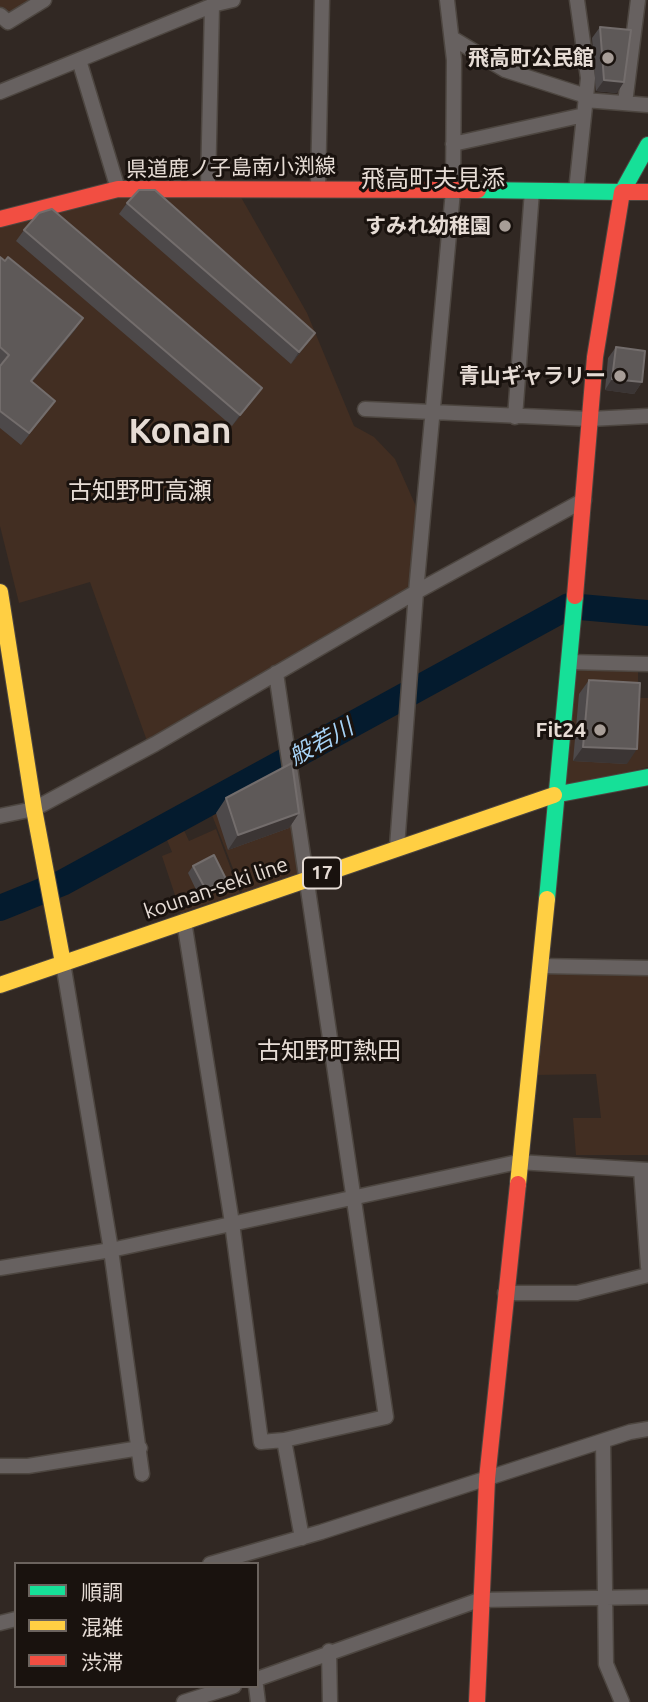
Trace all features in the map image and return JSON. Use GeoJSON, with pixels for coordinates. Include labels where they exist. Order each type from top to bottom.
{"type":"FeatureCollection","features":[{"type":"Feature","properties":{"kind":"street"},"geometry":{"type":"LineString","coordinates":[[0,15],[8,22],[44,0]]}},
{"type":"Feature","properties":{"kind":"street"},"geometry":{"type":"LineString","coordinates":[[0,92],[202,5],[233,0]]}},
{"type":"Feature","properties":{"kind":"street"},"geometry":{"type":"LineString","coordinates":[[318,187],[322,0]]}},
{"type":"Feature","properties":{"kind":"street"},"geometry":{"type":"LineString","coordinates":[[397,847],[416,592],[453,191],[452,38],[447,0]]}},
{"type":"Feature","properties":{"kind":"street"},"geometry":{"type":"LineString","coordinates":[[576,0],[588,78],[576,191]]}},
{"type":"Feature","properties":{"kind":"street"},"geometry":{"type":"LineString","coordinates":[[625,103],[638,0]]}},
{"type":"Feature","properties":{"kind":"street"},"geometry":{"type":"LineString","coordinates":[[202,5],[208,187]]}},
{"type":"Feature","properties":{"kind":"street"},"geometry":{"type":"LineString","coordinates":[[452,38],[505,70],[586,98],[648,105]]}},
{"type":"Feature","properties":{"kind":"street"},"geometry":{"type":"LineString","coordinates":[[79,60],[117,189]]}},
{"type":"Feature","properties":{"kind":"street"},"geometry":{"type":"LineString","coordinates":[[453,144],[584,115]]}},
{"type":"Feature","properties":{"kind":"street"},"geometry":{"type":"LineString","coordinates":[[477,1702],[479,1600],[487,1479],[558,793],[595,357],[622,192],[648,145]]}},
{"type":"Feature","properties":{"kind":"street","name":"県道鹿ノ子島南小渕線"},"geometry":{"type":"LineString","coordinates":[[0,219],[117,189],[318,187],[648,192]]}},
{"type":"Feature","properties":{"kind":"street"},"geometry":{"type":"LineString","coordinates":[[515,416],[532,191]]}},
{"type":"Feature","properties":{"kind":"street"},"geometry":{"type":"LineString","coordinates":[[365,408],[433,414],[590,419],[648,416]]}},
{"type":"Feature","properties":{"kind":"street"},"geometry":{"type":"LineString","coordinates":[[0,816],[34,809],[584,500]]}},
{"type":"Feature","properties":{"kind":"street"},"geometry":{"type":"LineString","coordinates":[[0,597],[111,1250],[142,1474]]}},
{"type":"Feature","properties":{"kind":"street"},"geometry":{"type":"LineString","coordinates":[[569,662],[648,664]]}},
{"type":"Feature","properties":{"kind":"street"},"geometry":{"type":"LineString","coordinates":[[184,921],[232,1223],[261,1442],[284,1440],[387,1417],[276,674]]}},
{"type":"Feature","properties":{"kind":"street","name":"kounan-seki line"},"geometry":{"type":"LineString","coordinates":[[0,985],[558,793],[648,777]]}},
{"type":"Feature","properties":{"kind":"street"},"geometry":{"type":"LineString","coordinates":[[541,966],[648,968]]}},
{"type":"Feature","properties":{"kind":"street"},"geometry":{"type":"LineString","coordinates":[[0,1268],[111,1250],[518,1162],[644,1170],[648,1267]]}},
{"type":"Feature","properties":{"kind":"street"},"geometry":{"type":"LineString","coordinates":[[505,1293],[577,1293],[648,1275]]}},
{"type":"Feature","properties":{"kind":"street"},"geometry":{"type":"LineString","coordinates":[[217,1562],[302,1538],[648,1429]]}},
{"type":"Feature","properties":{"kind":"street"},"geometry":{"type":"LineString","coordinates":[[284,1440],[302,1538]]}},
{"type":"Feature","properties":{"kind":"street"},"geometry":{"type":"LineString","coordinates":[[603,1441],[606,1664],[622,1702]]}},
{"type":"Feature","properties":{"kind":"street"},"geometry":{"type":"LineString","coordinates":[[0,1466],[28,1466],[140,1448]]}},
{"type":"Feature","properties":{"kind":"street"},"geometry":{"type":"LineString","coordinates":[[259,1678],[329,1651],[479,1600],[648,1597]]}},
{"type":"Feature","properties":{"kind":"street"},"geometry":{"type":"LineString","coordinates":[[329,1651],[330,1702]]}},
{"type":"Feature","properties":{"kind":"street"},"geometry":{"type":"LineString","coordinates":[[184,1702],[228,1688]]}},
{"type":"Feature","properties":{"kind":"shaded area"},"geometry":{"type":"Polygon","coordinates":[[[0,0],[36,0],[8,17],[0,9],[0,0]]]}},
{"type":"Feature","properties":{"kind":"shaded area"},"geometry":{"type":"Polygon","coordinates":[[[238,192],[307,313],[354,426],[374,437],[395,459],[418,511],[411,587],[147,741],[90,582],[19,603],[0,526],[0,226],[119,194],[238,192]]]}},
{"type":"Feature","properties":{"kind":"shaded area"},"geometry":{"type":"Polygon","coordinates":[[[574,665],[638,668],[638,698],[648,698],[648,767],[561,789],[574,665]]]}},
{"type":"Feature","properties":{"kind":"shaded area"},"geometry":{"type":"Polygon","coordinates":[[[286,769],[302,874],[243,894],[210,810],[286,769]]]}},
{"type":"Feature","properties":{"kind":"shaded area"},"geometry":{"type":"Polygon","coordinates":[[[181,824],[189,841],[216,829],[240,893],[181,913],[162,856],[172,852],[164,833],[181,824]]]}},
{"type":"Feature","properties":{"kind":"shaded area"},"geometry":{"type":"Polygon","coordinates":[[[546,971],[648,974],[648,1155],[576,1155],[573,1118],[601,1118],[596,1074],[534,1075],[546,971]]]}},
{"type":"Feature","properties":{"kind":"building"},"geometry":{"type":"Polygon","coordinates":[[[600,27],[631,30],[624,82],[604,80],[600,27]]]}},
{"type":"Feature","properties":{"kind":"building"},"geometry":{"type":"Polygon","coordinates":[[[139,190],[155,190],[315,333],[299,352],[127,203],[139,190]]]}},
{"type":"Feature","properties":{"kind":"building"},"geometry":{"type":"Polygon","coordinates":[[[52,209],[262,388],[240,415],[24,230],[39,213],[52,209]]]}},
{"type":"Feature","properties":{"kind":"building"},"geometry":{"type":"Polygon","coordinates":[[[0,257],[5,261],[8,257],[83,318],[31,381],[55,401],[29,433],[0,411],[0,366],[9,355],[0,347],[0,257]]]}},
{"type":"Feature","properties":{"kind":"building"},"geometry":{"type":"Polygon","coordinates":[[[616,347],[645,351],[642,382],[612,379],[616,347]]]}},
{"type":"Feature","properties":{"kind":"building","name":"Fit24"},"geometry":{"type":"Polygon","coordinates":[[[589,680],[640,683],[637,749],[583,747],[589,680]]]}},
{"type":"Feature","properties":{"kind":"building"},"geometry":{"type":"Polygon","coordinates":[[[292,763],[299,813],[238,835],[226,798],[292,763]]]}},
{"type":"Feature","properties":{"kind":"building"},"geometry":{"type":"Polygon","coordinates":[[[214,855],[226,879],[206,890],[193,866],[214,855]]]}},
{"type":"Feature","properties":{"kind":"waterway","name":"般若川"},"geometry":{"type":"LineString","coordinates":[[0,908],[62,883],[569,606],[648,613]]}},
{"type":"Feature","properties":{"kind":"traffic: fast"},"geometry":{"type":"LineString","coordinates":[[478,190],[622,192],[648,145]]}},
{"type":"Feature","properties":{"kind":"traffic: fast"},"geometry":{"type":"LineString","coordinates":[[547,899],[575,596]]}},
{"type":"Feature","properties":{"kind":"traffic: fast"},"geometry":{"type":"LineString","coordinates":[[554,795],[648,777]]}},
{"type":"Feature","properties":{"kind":"traffic: slow"},"geometry":{"type":"LineString","coordinates":[[0,592],[34,809],[63,963]]}},
{"type":"Feature","properties":{"kind":"traffic: slow"},"geometry":{"type":"LineString","coordinates":[[0,985],[554,795]]}},
{"type":"Feature","properties":{"kind":"traffic: slow"},"geometry":{"type":"LineString","coordinates":[[518,1184],[547,899]]}},
{"type":"Feature","properties":{"kind":"traffic: jam"},"geometry":{"type":"LineString","coordinates":[[0,219],[118,189],[478,190]]}},
{"type":"Feature","properties":{"kind":"traffic: jam"},"geometry":{"type":"LineString","coordinates":[[575,596],[595,357],[622,192],[648,192]]}},
{"type":"Feature","properties":{"kind":"traffic: jam"},"geometry":{"type":"LineString","coordinates":[[477,1702],[487,1479],[518,1184]]}},
{"type":"Feature","properties":{"kind":"place","name":"飛高町公民館"},"geometry":{"type":"Point","coordinates":[608,58]}},
{"type":"Feature","properties":{"kind":"place","name":"すみれ幼稚園"},"geometry":{"type":"Point","coordinates":[505,226]}},
{"type":"Feature","properties":{"kind":"place","name":"青山ギャラリー"},"geometry":{"type":"Point","coordinates":[620,376]}},
{"type":"Feature","properties":{"kind":"place","name":"Fit24"},"geometry":{"type":"Point","coordinates":[600,730]}},
{"type":"Feature","properties":{"kind":"district","name":"飛高町夫見添"},"geometry":{"type":"Point","coordinates":[433,179]}},
{"type":"Feature","properties":{"kind":"district","name":"Konan"},"geometry":{"type":"Point","coordinates":[180,431]}},
{"type":"Feature","properties":{"kind":"district","name":"古知野町高瀬"},"geometry":{"type":"Point","coordinates":[140,491]}},
{"type":"Feature","properties":{"kind":"district","name":"古知野町熱田"},"geometry":{"type":"Point","coordinates":[329,1051]}}]}
